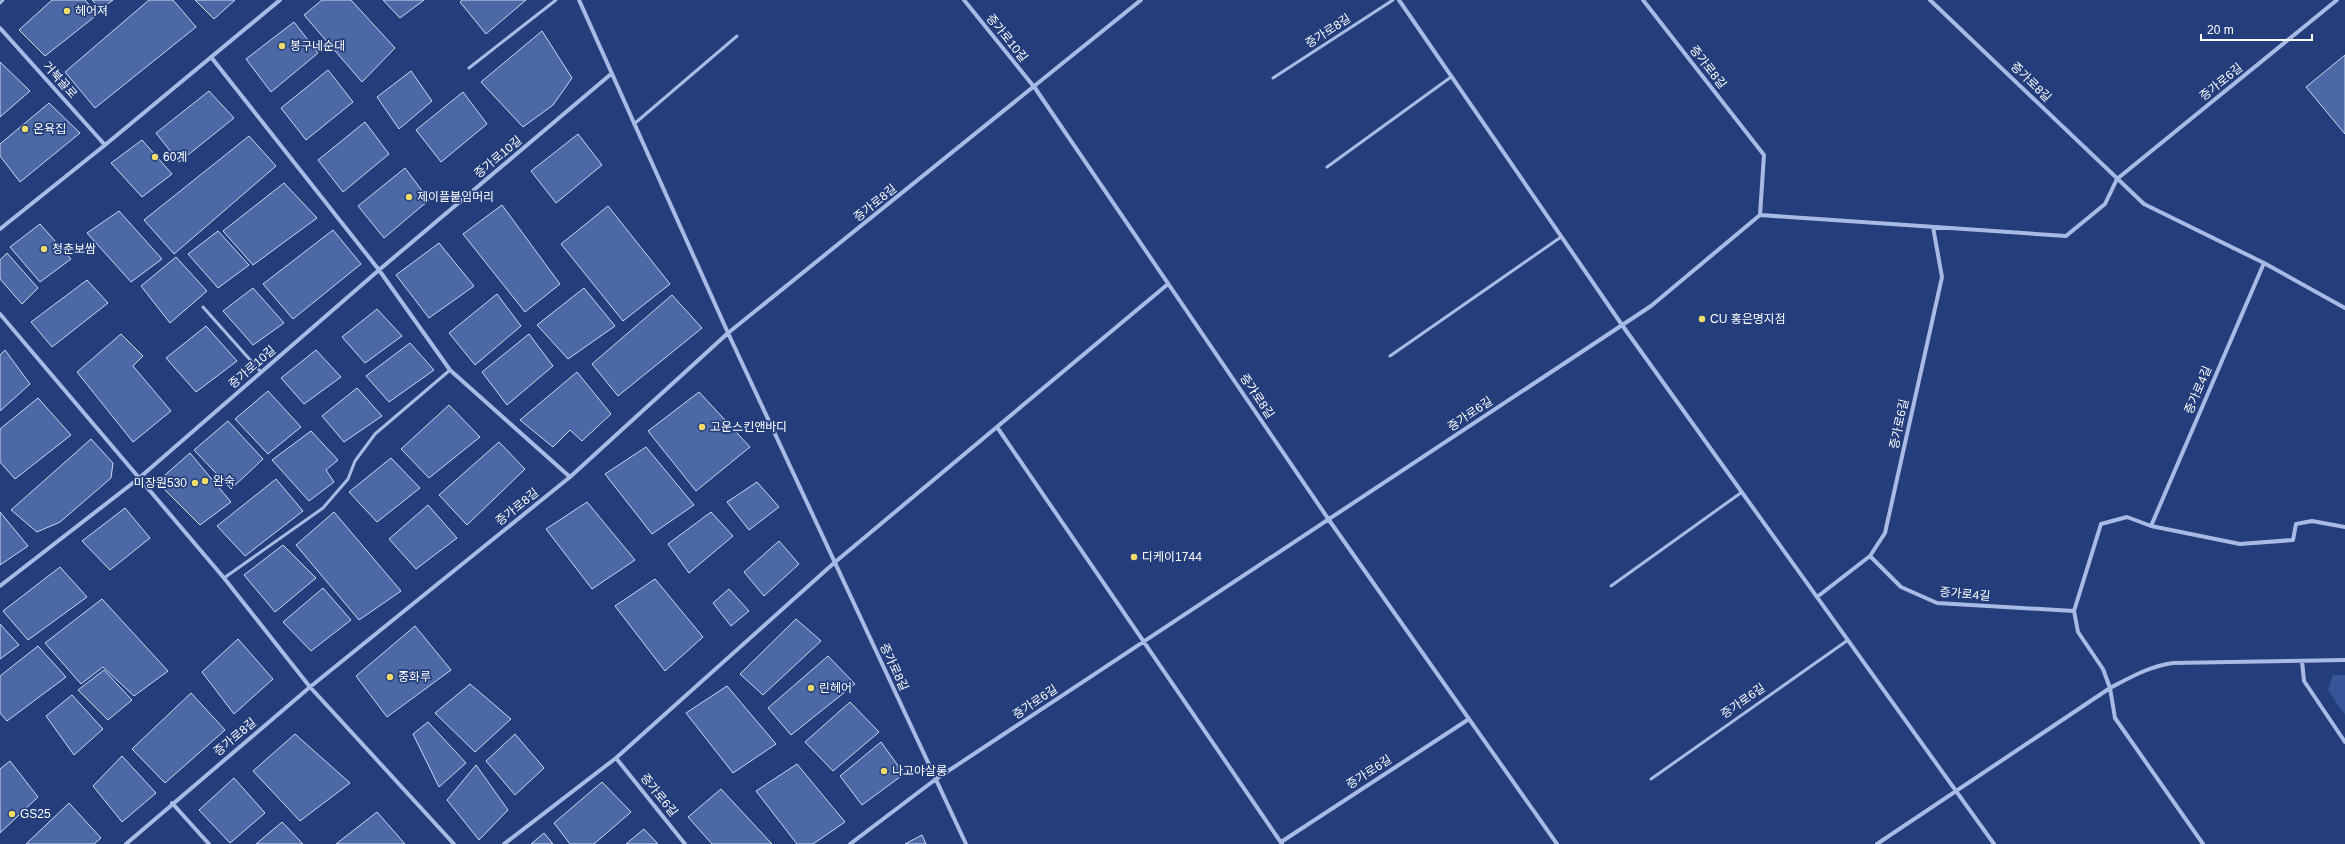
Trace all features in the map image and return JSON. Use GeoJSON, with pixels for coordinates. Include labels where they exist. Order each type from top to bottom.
{"type":"FeatureCollection","features":[{"type":"Feature","properties":{"kind":"street"},"geometry":{"type":"LineString","coordinates":[[0,229],[105,145],[280,0]]}},
{"type":"Feature","properties":{"kind":"street"},"geometry":{"type":"LineString","coordinates":[[578,0],[728,333]]}},
{"type":"Feature","properties":{"kind":"street","name":"증가로10길"},"geometry":{"type":"LineString","coordinates":[[964,0],[1035,88]]}},
{"type":"Feature","properties":{"kind":"street","name":"증가로8길"},"geometry":{"type":"LineString","coordinates":[[126,844],[172,803],[310,687],[570,477],[728,333],[1035,88],[1141,0]]}},
{"type":"Feature","properties":{"kind":"street"},"geometry":{"type":"LineString","coordinates":[[1399,0],[1622,325],[1994,844]]}},
{"type":"Feature","properties":{"kind":"street","name":"증가로8길"},"geometry":{"type":"LineString","coordinates":[[1643,0],[1764,155],[1760,215]]}},
{"type":"Feature","properties":{"kind":"street","name":"증가로8길"},"geometry":{"type":"LineString","coordinates":[[1930,0],[2117,179]]}},
{"type":"Feature","properties":{"kind":"street","name":"증가로6길"},"geometry":{"type":"LineString","coordinates":[[850,844],[936,779],[1651,306],[1760,215],[2066,236],[2105,204],[2117,179],[2337,0]]}},
{"type":"Feature","properties":{"kind":"street","name":"거북골로"},"geometry":{"type":"LineString","coordinates":[[0,28],[105,145]]}},
{"type":"Feature","properties":{"kind":"street"},"geometry":{"type":"LineString","coordinates":[[211,57],[379,270],[450,370],[570,477]]}},
{"type":"Feature","properties":{"kind":"street","name":"증가로10길"},"geometry":{"type":"LineString","coordinates":[[0,586],[138,479],[379,270],[611,74]]}},
{"type":"Feature","properties":{"kind":"street","name":"증가로8길"},"geometry":{"type":"LineString","coordinates":[[1035,88],[1328,520]]}},
{"type":"Feature","properties":{"kind":"street"},"geometry":{"type":"LineString","coordinates":[[2117,179],[2144,204],[2264,263],[2345,308]]}},
{"type":"Feature","properties":{"kind":"street","name":"증가로6길"},"geometry":{"type":"LineString","coordinates":[[1817,597],[1870,556],[1885,533],[1942,277],[1933,227]]}},
{"type":"Feature","properties":{"kind":"street","name":"증가로4길"},"geometry":{"type":"LineString","coordinates":[[2151,526],[2264,263]]}},
{"type":"Feature","properties":{"kind":"street"},"geometry":{"type":"LineString","coordinates":[[504,844],[616,758],[834,563],[1168,284]]}},
{"type":"Feature","properties":{"kind":"street"},"geometry":{"type":"LineString","coordinates":[[0,314],[138,479],[224,578],[310,687],[454,844]]}},
{"type":"Feature","properties":{"kind":"street","name":"증가로8길"},"geometry":{"type":"LineString","coordinates":[[728,333],[936,779]]}},
{"type":"Feature","properties":{"kind":"street"},"geometry":{"type":"LineString","coordinates":[[997,427],[1145,641]]}},
{"type":"Feature","properties":{"kind":"street"},"geometry":{"type":"LineString","coordinates":[[2203,844],[2115,718],[2110,688],[2103,669],[2078,632],[2074,611],[2101,524],[2127,516],[2151,526],[2240,544],[2293,540],[2296,524],[2312,521],[2345,527]]}},
{"type":"Feature","properties":{"kind":"street"},"geometry":{"type":"LineString","coordinates":[[1328,520],[1557,844]]}},
{"type":"Feature","properties":{"kind":"street","name":"증가로4길"},"geometry":{"type":"LineString","coordinates":[[1870,556],[1901,587],[1937,602],[2074,611]]}},
{"type":"Feature","properties":{"kind":"street","name":"증가로6길"},"geometry":{"type":"LineString","coordinates":[[1145,641],[1282,843],[1469,719]]}},
{"type":"Feature","properties":{"kind":"street"},"geometry":{"type":"LineString","coordinates":[[1877,844],[2110,688],[2159,664],[2345,660]]}},
{"type":"Feature","properties":{"kind":"street"},"geometry":{"type":"LineString","coordinates":[[2302,661],[2304,681],[2345,742]]}},
{"type":"Feature","properties":{"kind":"street","name":"증가로6길"},"geometry":{"type":"LineString","coordinates":[[616,758],[685,844]]}},
{"type":"Feature","properties":{"kind":"street"},"geometry":{"type":"LineString","coordinates":[[936,779],[966,844]]}},
{"type":"Feature","properties":{"kind":"street"},"geometry":{"type":"LineString","coordinates":[[172,803],[209,844]]}},
{"type":"Feature","properties":{"kind":"lane"},"geometry":{"type":"LineString","coordinates":[[0,3],[3,0]]}},
{"type":"Feature","properties":{"kind":"lane"},"geometry":{"type":"LineString","coordinates":[[469,68],[556,0]]}},
{"type":"Feature","properties":{"kind":"lane","name":"증가로8길"},"geometry":{"type":"LineString","coordinates":[[1273,78],[1393,0]]}},
{"type":"Feature","properties":{"kind":"lane"},"geometry":{"type":"LineString","coordinates":[[634,124],[737,36]]}},
{"type":"Feature","properties":{"kind":"lane"},"geometry":{"type":"LineString","coordinates":[[1327,167],[1451,77]]}},
{"type":"Feature","properties":{"kind":"lane"},"geometry":{"type":"LineString","coordinates":[[1390,356],[1561,237]]}},
{"type":"Feature","properties":{"kind":"lane"},"geometry":{"type":"LineString","coordinates":[[203,307],[261,372]]}},
{"type":"Feature","properties":{"kind":"lane"},"geometry":{"type":"LineString","coordinates":[[224,578],[323,508],[348,479],[355,461],[375,434],[450,370]]}},
{"type":"Feature","properties":{"kind":"lane"},"geometry":{"type":"LineString","coordinates":[[1611,586],[1742,492]]}},
{"type":"Feature","properties":{"kind":"lane","name":"증가로6길"},"geometry":{"type":"LineString","coordinates":[[1651,779],[1848,640]]}},
{"type":"Feature","properties":{"kind":"shaded area"},"geometry":{"type":"Polygon","coordinates":[[[2333,675],[2345,675],[2345,715],[2328,690],[2333,675]]]}},
{"type":"Feature","properties":{"kind":"building"},"geometry":{"type":"Polygon","coordinates":[[[52,0],[85,0],[98,14],[45,56],[19,30],[52,0]]]}},
{"type":"Feature","properties":{"kind":"building"},"geometry":{"type":"Polygon","coordinates":[[[92,0],[113,0],[101,9],[92,0]]]}},
{"type":"Feature","properties":{"kind":"building"},"geometry":{"type":"Polygon","coordinates":[[[149,0],[173,0],[196,27],[95,108],[65,72],[149,0]]]}},
{"type":"Feature","properties":{"kind":"building"},"geometry":{"type":"Polygon","coordinates":[[[195,0],[235,0],[214,19],[195,0]]]}},
{"type":"Feature","properties":{"kind":"building"},"geometry":{"type":"Polygon","coordinates":[[[322,0],[351,0],[395,48],[362,82],[304,15],[322,0]]]}},
{"type":"Feature","properties":{"kind":"building"},"geometry":{"type":"Polygon","coordinates":[[[383,0],[424,0],[400,18],[383,0]]]}},
{"type":"Feature","properties":{"kind":"building"},"geometry":{"type":"Polygon","coordinates":[[[462,0],[526,0],[486,34],[460,2],[462,0]]]}},
{"type":"Feature","properties":{"kind":"building"},"geometry":{"type":"Polygon","coordinates":[[[294,22],[318,53],[271,92],[246,59],[294,22]]]}},
{"type":"Feature","properties":{"kind":"building"},"geometry":{"type":"Polygon","coordinates":[[[542,31],[572,78],[553,105],[523,127],[481,82],[542,31]]]}},
{"type":"Feature","properties":{"kind":"building"},"geometry":{"type":"Polygon","coordinates":[[[2345,55],[2345,134],[2306,87],[2345,55]]]}},
{"type":"Feature","properties":{"kind":"building"},"geometry":{"type":"Polygon","coordinates":[[[0,62],[30,91],[0,117],[0,62]]]}},
{"type":"Feature","properties":{"kind":"building"},"geometry":{"type":"Polygon","coordinates":[[[328,70],[353,102],[306,140],[281,108],[328,70]]]}},
{"type":"Feature","properties":{"kind":"building"},"geometry":{"type":"Polygon","coordinates":[[[411,71],[432,101],[399,129],[377,97],[411,71]]]}},
{"type":"Feature","properties":{"kind":"building"},"geometry":{"type":"Polygon","coordinates":[[[209,91],[234,118],[179,162],[156,133],[209,91]]]}},
{"type":"Feature","properties":{"kind":"building"},"geometry":{"type":"Polygon","coordinates":[[[463,92],[487,124],[441,162],[416,130],[463,92]]]}},
{"type":"Feature","properties":{"kind":"building"},"geometry":{"type":"Polygon","coordinates":[[[49,103],[80,133],[20,182],[0,156],[0,144],[49,103]]]}},
{"type":"Feature","properties":{"kind":"building"},"geometry":{"type":"Polygon","coordinates":[[[365,122],[389,154],[343,192],[318,160],[365,122]]]}},
{"type":"Feature","properties":{"kind":"building"},"geometry":{"type":"Polygon","coordinates":[[[578,134],[602,165],[556,203],[531,171],[578,134]]]}},
{"type":"Feature","properties":{"kind":"building"},"geometry":{"type":"Polygon","coordinates":[[[249,136],[276,166],[174,254],[144,220],[249,136]]]}},
{"type":"Feature","properties":{"kind":"building"},"geometry":{"type":"Polygon","coordinates":[[[142,140],[172,174],[142,197],[111,163],[142,140]]]}},
{"type":"Feature","properties":{"kind":"building"},"geometry":{"type":"Polygon","coordinates":[[[405,168],[429,200],[384,238],[358,206],[405,168]]]}},
{"type":"Feature","properties":{"kind":"building"},"geometry":{"type":"Polygon","coordinates":[[[284,183],[317,218],[253,265],[223,231],[284,183]]]}},
{"type":"Feature","properties":{"kind":"building"},"geometry":{"type":"Polygon","coordinates":[[[502,205],[560,284],[525,312],[463,234],[502,205]]]}},
{"type":"Feature","properties":{"kind":"building"},"geometry":{"type":"Polygon","coordinates":[[[608,206],[670,284],[623,321],[561,244],[608,206]]]}},
{"type":"Feature","properties":{"kind":"building"},"geometry":{"type":"Polygon","coordinates":[[[119,211],[162,259],[131,282],[87,233],[119,211]]]}},
{"type":"Feature","properties":{"kind":"building"},"geometry":{"type":"Polygon","coordinates":[[[40,224],[71,259],[40,282],[10,247],[40,224]]]}},
{"type":"Feature","properties":{"kind":"building"},"geometry":{"type":"Polygon","coordinates":[[[333,230],[361,264],[293,319],[263,284],[333,230]]]}},
{"type":"Feature","properties":{"kind":"building"},"geometry":{"type":"Polygon","coordinates":[[[218,231],[249,265],[218,288],[188,254],[218,231]]]}},
{"type":"Feature","properties":{"kind":"building"},"geometry":{"type":"Polygon","coordinates":[[[439,243],[474,286],[429,318],[396,275],[439,243]]]}},
{"type":"Feature","properties":{"kind":"building"},"geometry":{"type":"Polygon","coordinates":[[[7,253],[38,288],[22,304],[0,279],[0,260],[7,253]]]}},
{"type":"Feature","properties":{"kind":"building"},"geometry":{"type":"Polygon","coordinates":[[[176,257],[207,291],[170,323],[141,286],[176,257]]]}},
{"type":"Feature","properties":{"kind":"building"},"geometry":{"type":"Polygon","coordinates":[[[87,280],[108,303],[52,347],[31,322],[87,280]]]}},
{"type":"Feature","properties":{"kind":"building"},"geometry":{"type":"Polygon","coordinates":[[[253,288],[284,323],[253,345],[223,311],[253,288]]]}},
{"type":"Feature","properties":{"kind":"building"},"geometry":{"type":"Polygon","coordinates":[[[584,288],[615,326],[568,359],[537,325],[584,288]]]}},
{"type":"Feature","properties":{"kind":"building"},"geometry":{"type":"Polygon","coordinates":[[[497,294],[521,326],[475,365],[449,333],[497,294]]]}},
{"type":"Feature","properties":{"kind":"building"},"geometry":{"type":"Polygon","coordinates":[[[672,295],[702,328],[618,396],[592,364],[672,295]]]}},
{"type":"Feature","properties":{"kind":"building"},"geometry":{"type":"Polygon","coordinates":[[[377,309],[402,336],[365,363],[342,337],[377,309]]]}},
{"type":"Feature","properties":{"kind":"building"},"geometry":{"type":"Polygon","coordinates":[[[206,326],[237,361],[196,392],[166,358],[206,326]]]}},
{"type":"Feature","properties":{"kind":"building"},"geometry":{"type":"Polygon","coordinates":[[[121,334],[143,356],[133,366],[171,411],[133,442],[77,372],[121,334]]]}},
{"type":"Feature","properties":{"kind":"building"},"geometry":{"type":"Polygon","coordinates":[[[529,334],[553,366],[507,405],[482,372],[529,334]]]}},
{"type":"Feature","properties":{"kind":"building"},"geometry":{"type":"Polygon","coordinates":[[[410,343],[434,370],[389,402],[366,376],[410,343]]]}},
{"type":"Feature","properties":{"kind":"building"},"geometry":{"type":"Polygon","coordinates":[[[5,350],[30,384],[0,411],[0,355],[5,350]]]}},
{"type":"Feature","properties":{"kind":"building"},"geometry":{"type":"Polygon","coordinates":[[[316,350],[341,377],[304,404],[281,378],[316,350]]]}},
{"type":"Feature","properties":{"kind":"building"},"geometry":{"type":"Polygon","coordinates":[[[577,372],[611,414],[582,441],[570,430],[553,447],[520,420],[577,372]]]}},
{"type":"Feature","properties":{"kind":"building"},"geometry":{"type":"Polygon","coordinates":[[[357,388],[382,416],[344,442],[322,416],[357,388]]]}},
{"type":"Feature","properties":{"kind":"building"},"geometry":{"type":"Polygon","coordinates":[[[268,391],[301,427],[268,454],[235,419],[268,391]]]}},
{"type":"Feature","properties":{"kind":"building"},"geometry":{"type":"Polygon","coordinates":[[[699,392],[750,447],[696,491],[648,431],[699,392]]]}},
{"type":"Feature","properties":{"kind":"building"},"geometry":{"type":"Polygon","coordinates":[[[38,398],[71,435],[15,479],[0,462],[0,429],[38,398]]]}},
{"type":"Feature","properties":{"kind":"building"},"geometry":{"type":"Polygon","coordinates":[[[449,405],[480,437],[429,478],[401,449],[449,405]]]}},
{"type":"Feature","properties":{"kind":"building"},"geometry":{"type":"Polygon","coordinates":[[[228,421],[263,459],[231,489],[194,450],[228,421]]]}},
{"type":"Feature","properties":{"kind":"building"},"geometry":{"type":"Polygon","coordinates":[[[311,431],[338,460],[326,470],[334,482],[309,501],[272,460],[311,431]]]}},
{"type":"Feature","properties":{"kind":"building"},"geometry":{"type":"Polygon","coordinates":[[[91,439],[113,463],[111,478],[60,522],[37,532],[11,510],[91,439]]]}},
{"type":"Feature","properties":{"kind":"building"},"geometry":{"type":"Polygon","coordinates":[[[499,442],[525,469],[467,525],[439,495],[499,442]]]}},
{"type":"Feature","properties":{"kind":"building"},"geometry":{"type":"Polygon","coordinates":[[[646,447],[694,505],[652,534],[605,474],[646,447]]]}},
{"type":"Feature","properties":{"kind":"building"},"geometry":{"type":"Polygon","coordinates":[[[190,453],[231,502],[200,525],[157,482],[190,453]]]}},
{"type":"Feature","properties":{"kind":"building"},"geometry":{"type":"Polygon","coordinates":[[[391,458],[420,488],[377,522],[349,492],[391,458]]]}},
{"type":"Feature","properties":{"kind":"building"},"geometry":{"type":"Polygon","coordinates":[[[276,479],[303,511],[245,556],[217,526],[276,479]]]}},
{"type":"Feature","properties":{"kind":"building"},"geometry":{"type":"Polygon","coordinates":[[[757,482],[779,507],[749,530],[727,502],[757,482]]]}},
{"type":"Feature","properties":{"kind":"building"},"geometry":{"type":"Polygon","coordinates":[[[587,502],[635,560],[592,589],[546,529],[587,502]]]}},
{"type":"Feature","properties":{"kind":"building"},"geometry":{"type":"Polygon","coordinates":[[[428,505],[457,538],[416,569],[389,539],[428,505]]]}},
{"type":"Feature","properties":{"kind":"building"},"geometry":{"type":"Polygon","coordinates":[[[125,508],[150,538],[110,570],[82,541],[125,508]]]}},
{"type":"Feature","properties":{"kind":"building"},"geometry":{"type":"Polygon","coordinates":[[[0,512],[28,546],[0,565],[0,512]]]}},
{"type":"Feature","properties":{"kind":"building"},"geometry":{"type":"Polygon","coordinates":[[[334,512],[401,591],[359,620],[296,545],[334,512]]]}},
{"type":"Feature","properties":{"kind":"building"},"geometry":{"type":"Polygon","coordinates":[[[711,512],[733,536],[689,573],[668,544],[711,512]]]}},
{"type":"Feature","properties":{"kind":"building"},"geometry":{"type":"Polygon","coordinates":[[[779,541],[799,564],[764,596],[744,572],[779,541]]]}},
{"type":"Feature","properties":{"kind":"building"},"geometry":{"type":"Polygon","coordinates":[[[283,545],[316,578],[275,612],[244,575],[283,545]]]}},
{"type":"Feature","properties":{"kind":"building"},"geometry":{"type":"Polygon","coordinates":[[[60,567],[87,597],[28,640],[3,611],[60,567]]]}},
{"type":"Feature","properties":{"kind":"building"},"geometry":{"type":"Polygon","coordinates":[[[655,579],[703,637],[665,671],[615,606],[655,579]]]}},
{"type":"Feature","properties":{"kind":"building"},"geometry":{"type":"Polygon","coordinates":[[[323,588],[351,620],[311,651],[283,622],[323,588]]]}},
{"type":"Feature","properties":{"kind":"building"},"geometry":{"type":"Polygon","coordinates":[[[729,589],[749,611],[731,626],[713,603],[729,589]]]}},
{"type":"Feature","properties":{"kind":"building"},"geometry":{"type":"Polygon","coordinates":[[[102,599],[168,671],[134,696],[103,667],[81,684],[45,643],[102,599]]]}},
{"type":"Feature","properties":{"kind":"building"},"geometry":{"type":"Polygon","coordinates":[[[796,619],[821,641],[763,695],[740,674],[796,619]]]}},
{"type":"Feature","properties":{"kind":"building"},"geometry":{"type":"Polygon","coordinates":[[[0,624],[19,645],[0,659],[0,624]]]}},
{"type":"Feature","properties":{"kind":"building"},"geometry":{"type":"Polygon","coordinates":[[[415,626],[451,670],[387,717],[356,676],[415,626]]]}},
{"type":"Feature","properties":{"kind":"building"},"geometry":{"type":"Polygon","coordinates":[[[238,639],[273,679],[234,714],[202,672],[238,639]]]}},
{"type":"Feature","properties":{"kind":"building"},"geometry":{"type":"Polygon","coordinates":[[[38,646],[66,677],[7,721],[0,713],[0,676],[38,646]]]}},
{"type":"Feature","properties":{"kind":"building"},"geometry":{"type":"Polygon","coordinates":[[[828,656],[855,684],[791,735],[768,708],[828,656]]]}},
{"type":"Feature","properties":{"kind":"building"},"geometry":{"type":"Polygon","coordinates":[[[104,670],[132,700],[108,720],[78,690],[104,670]]]}},
{"type":"Feature","properties":{"kind":"building"},"geometry":{"type":"Polygon","coordinates":[[[470,684],[511,719],[475,752],[435,713],[470,684]]]}},
{"type":"Feature","properties":{"kind":"building"},"geometry":{"type":"Polygon","coordinates":[[[727,686],[776,744],[733,773],[686,713],[727,686]]]}},
{"type":"Feature","properties":{"kind":"building"},"geometry":{"type":"Polygon","coordinates":[[[191,693],[225,730],[165,783],[132,749],[191,693]]]}},
{"type":"Feature","properties":{"kind":"building"},"geometry":{"type":"Polygon","coordinates":[[[72,695],[103,729],[74,755],[46,716],[72,695]]]}},
{"type":"Feature","properties":{"kind":"building"},"geometry":{"type":"Polygon","coordinates":[[[850,702],[879,732],[833,771],[805,742],[850,702]]]}},
{"type":"Feature","properties":{"kind":"building"},"geometry":{"type":"Polygon","coordinates":[[[428,722],[466,763],[439,787],[413,734],[428,722]]]}},
{"type":"Feature","properties":{"kind":"building"},"geometry":{"type":"Polygon","coordinates":[[[295,734],[350,783],[300,821],[253,771],[295,734]]]}},
{"type":"Feature","properties":{"kind":"building"},"geometry":{"type":"Polygon","coordinates":[[[515,734],[544,768],[515,795],[486,761],[515,734]]]}},
{"type":"Feature","properties":{"kind":"building"},"geometry":{"type":"Polygon","coordinates":[[[881,742],[904,774],[862,805],[840,776],[881,742]]]}},
{"type":"Feature","properties":{"kind":"building"},"geometry":{"type":"Polygon","coordinates":[[[122,756],[156,793],[122,822],[93,786],[122,756]]]}},
{"type":"Feature","properties":{"kind":"building"},"geometry":{"type":"Polygon","coordinates":[[[10,761],[38,797],[0,833],[0,769],[10,761]]]}},
{"type":"Feature","properties":{"kind":"building"},"geometry":{"type":"Polygon","coordinates":[[[797,764],[845,822],[813,844],[797,844],[756,791],[797,764]]]}},
{"type":"Feature","properties":{"kind":"building"},"geometry":{"type":"Polygon","coordinates":[[[476,765],[508,810],[479,840],[447,800],[476,765]]]}},
{"type":"Feature","properties":{"kind":"building"},"geometry":{"type":"Polygon","coordinates":[[[234,778],[265,813],[230,843],[199,810],[234,778]]]}},
{"type":"Feature","properties":{"kind":"building"},"geometry":{"type":"Polygon","coordinates":[[[602,782],[631,812],[594,844],[570,844],[554,823],[602,782]]]}},
{"type":"Feature","properties":{"kind":"building"},"geometry":{"type":"Polygon","coordinates":[[[721,789],[772,844],[712,844],[688,817],[721,789]]]}},
{"type":"Feature","properties":{"kind":"building"},"geometry":{"type":"Polygon","coordinates":[[[69,803],[101,838],[94,844],[26,844],[69,803]]]}},
{"type":"Feature","properties":{"kind":"building"},"geometry":{"type":"Polygon","coordinates":[[[377,812],[405,844],[336,844],[377,812]]]}},
{"type":"Feature","properties":{"kind":"building"},"geometry":{"type":"Polygon","coordinates":[[[282,822],[303,844],[256,844],[282,822]]]}},
{"type":"Feature","properties":{"kind":"building"},"geometry":{"type":"Polygon","coordinates":[[[644,829],[658,844],[626,844],[644,829]]]}},
{"type":"Feature","properties":{"kind":"building"},"geometry":{"type":"Polygon","coordinates":[[[544,833],[553,844],[531,844],[544,833]]]}},
{"type":"Feature","properties":{"kind":"building"},"geometry":{"type":"Polygon","coordinates":[[[922,835],[926,844],[905,844],[922,835]]]}},
{"type":"Feature","properties":{"kind":"place","name":"헤어져"},"geometry":{"type":"Point","coordinates":[67,11]}},
{"type":"Feature","properties":{"kind":"place","name":"봉구네순대"},"geometry":{"type":"Point","coordinates":[282,46]}},
{"type":"Feature","properties":{"kind":"place","name":"온육집"},"geometry":{"type":"Point","coordinates":[25,129]}},
{"type":"Feature","properties":{"kind":"place","name":"60계"},"geometry":{"type":"Point","coordinates":[155,157]}},
{"type":"Feature","properties":{"kind":"place","name":"제이플붙임머리"},"geometry":{"type":"Point","coordinates":[409,197]}},
{"type":"Feature","properties":{"kind":"place","name":"청춘보쌈"},"geometry":{"type":"Point","coordinates":[44,249]}},
{"type":"Feature","properties":{"kind":"place","name":"CU 홍은명지점"},"geometry":{"type":"Point","coordinates":[1702,319]}},
{"type":"Feature","properties":{"kind":"place","name":"고운스킨앤바디"},"geometry":{"type":"Point","coordinates":[702,427]}},
{"type":"Feature","properties":{"kind":"place","name":"완숙"},"geometry":{"type":"Point","coordinates":[205,481]}},
{"type":"Feature","properties":{"kind":"place","name":"미장원530"},"geometry":{"type":"Point","coordinates":[195,483]}},
{"type":"Feature","properties":{"kind":"place","name":"디케이1744"},"geometry":{"type":"Point","coordinates":[1134,557]}},
{"type":"Feature","properties":{"kind":"place","name":"중화루"},"geometry":{"type":"Point","coordinates":[390,677]}},
{"type":"Feature","properties":{"kind":"place","name":"린헤어"},"geometry":{"type":"Point","coordinates":[811,688]}},
{"type":"Feature","properties":{"kind":"place","name":"나고야살롱"},"geometry":{"type":"Point","coordinates":[884,771]}},
{"type":"Feature","properties":{"kind":"place","name":"GS25"},"geometry":{"type":"Point","coordinates":[12,814]}}]}
